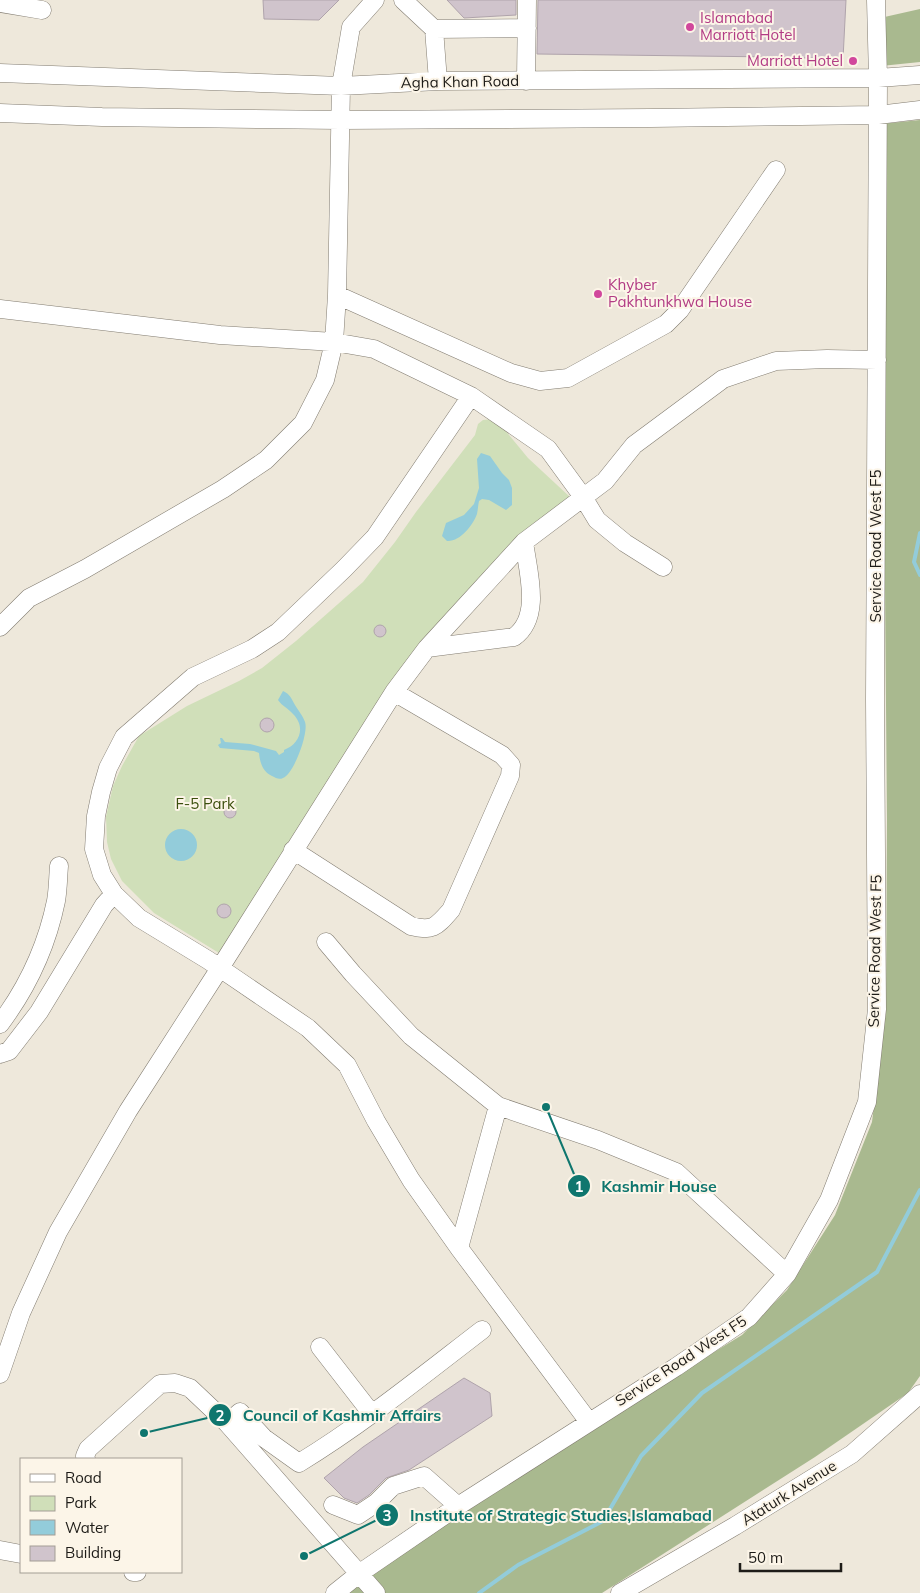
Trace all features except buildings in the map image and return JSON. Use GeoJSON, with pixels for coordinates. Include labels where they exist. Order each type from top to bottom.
{"type":"FeatureCollection","features":[{"type":"Feature","properties":{"kind":"street"},"geometry":{"type":"LineString","coordinates":[[0,627],[29,598],[224,490],[266,460],[303,423],[326,380],[334,342],[337,295],[341,86],[351,27],[374,0]]}},
{"type":"Feature","properties":{"kind":"street"},"geometry":{"type":"LineString","coordinates":[[383,0],[395,0]]}},
{"type":"Feature","properties":{"kind":"street"},"geometry":{"type":"LineString","coordinates":[[403,0],[434,28],[527,28]]}},
{"type":"Feature","properties":{"kind":"street"},"geometry":{"type":"LineString","coordinates":[[526,81],[527,0]]}},
{"type":"Feature","properties":{"kind":"street","name":"Service Road West F5"},"geometry":{"type":"LineString","coordinates":[[335,1593],[360,1573],[458,1506],[676,1367],[749,1317],[787,1274],[829,1200],[867,1102],[877,1009],[875,709],[878,78],[876,0]]}},
{"type":"Feature","properties":{"kind":"street"},"geometry":{"type":"LineString","coordinates":[[0,4],[42,10]]}},
{"type":"Feature","properties":{"kind":"street"},"geometry":{"type":"LineString","coordinates":[[434,28],[438,81]]}},
{"type":"Feature","properties":{"kind":"street","name":"Agha Khan Road"},"geometry":{"type":"LineString","coordinates":[[0,73],[341,86],[438,81],[878,78],[920,75]]}},
{"type":"Feature","properties":{"kind":"street"},"geometry":{"type":"LineString","coordinates":[[0,113],[102,117],[340,120],[878,115],[920,110]]}},
{"type":"Feature","properties":{"kind":"street"},"geometry":{"type":"LineString","coordinates":[[337,295],[511,373],[540,381],[568,378],[666,324],[680,310],[776,170]]}},
{"type":"Feature","properties":{"kind":"street"},"geometry":{"type":"LineString","coordinates":[[0,309],[220,335],[334,342],[374,348],[471,396],[548,449],[583,497],[597,520],[624,543],[662,567]]}},
{"type":"Feature","properties":{"kind":"street"},"geometry":{"type":"LineString","coordinates":[[0,1374],[22,1313],[58,1232],[128,1111],[394,692],[426,648],[524,542],[605,480],[634,446],[723,379],[776,361],[826,359],[877,360]]}},
{"type":"Feature","properties":{"kind":"street"},"geometry":{"type":"LineString","coordinates":[[471,396],[375,537],[344,569],[278,632],[252,649],[193,677],[124,737],[108,768],[96,816],[94,849],[102,875],[114,894],[139,918],[220,968],[308,1028],[347,1065],[376,1121],[411,1180],[459,1248],[589,1422]]}},
{"type":"Feature","properties":{"kind":"street"},"geometry":{"type":"LineString","coordinates":[[426,648],[514,637],[522,631],[529,618],[532,606],[524,542]]}},
{"type":"Feature","properties":{"kind":"street"},"geometry":{"type":"LineString","coordinates":[[293,850],[411,926],[424,930],[438,925],[451,910],[510,776],[511,765],[502,755],[394,692]]}},
{"type":"Feature","properties":{"kind":"street"},"geometry":{"type":"LineString","coordinates":[[0,1024],[29,977],[44,943],[56,901],[59,866]]}},
{"type":"Feature","properties":{"kind":"street"},"geometry":{"type":"LineString","coordinates":[[0,1054],[9,1050],[39,1012],[104,905],[114,894]]}},
{"type":"Feature","properties":{"kind":"street"},"geometry":{"type":"LineString","coordinates":[[326,942],[411,1036],[498,1106],[598,1140],[676,1172],[787,1274]]}},
{"type":"Feature","properties":{"kind":"street"},"geometry":{"type":"LineString","coordinates":[[459,1248],[498,1106]]}},
{"type":"Feature","properties":{"kind":"street"},"geometry":{"type":"LineString","coordinates":[[226,1423],[240,1412],[264,1438],[299,1463],[331,1444],[482,1330]]}},
{"type":"Feature","properties":{"kind":"street"},"geometry":{"type":"LineString","coordinates":[[320,1347],[372,1414]]}},
{"type":"Feature","properties":{"kind":"street"},"geometry":{"type":"LineString","coordinates":[[86,1458],[88,1449],[160,1384],[175,1382],[190,1388],[226,1423],[376,1593]]}},
{"type":"Feature","properties":{"kind":"street","name":"Ataturk Avenue"},"geometry":{"type":"LineString","coordinates":[[620,1593],[735,1526],[852,1454],[920,1394]]}},
{"type":"Feature","properties":{"kind":"street"},"geometry":{"type":"LineString","coordinates":[[333,1505],[358,1515],[376,1503],[394,1486],[424,1476],[458,1506]]}},
{"type":"Feature","properties":{"kind":"street"},"geometry":{"type":"LineString","coordinates":[[0,1550],[20,1554]]}},
{"type":"Feature","properties":{"kind":"green space"},"geometry":{"type":"Polygon","coordinates":[[[920,9],[920,62],[881,66],[880,18],[920,9]]]}},
{"type":"Feature","properties":{"kind":"green space"},"geometry":{"type":"Polygon","coordinates":[[[920,120],[920,1376],[908,1393],[815,1457],[602,1593],[338,1593],[644,1395],[742,1335],[787,1290],[835,1215],[872,1122],[886,1011],[887,820],[881,124],[920,120]]]}},
{"type":"Feature","properties":{"kind":"green space","name":"F-5 Park"},"geometry":{"type":"Polygon","coordinates":[[[493,419],[500,424],[528,458],[570,497],[479,580],[219,953],[154,913],[122,881],[111,859],[107,842],[106,817],[113,786],[122,766],[139,736],[187,706],[262,668],[363,582],[475,435],[478,424],[483,420],[493,419]]]}},
{"type":"Feature","properties":{"kind":"water"},"geometry":{"type":"Polygon","coordinates":[[[481,453],[490,456],[509,480],[512,488],[512,505],[506,510],[489,500],[482,499],[479,501],[477,514],[469,528],[457,539],[447,541],[442,536],[446,523],[464,515],[474,504],[479,488],[477,459],[481,453]]]}},
{"type":"Feature","properties":{"kind":"water"},"geometry":{"type":"Polygon","coordinates":[[[283,691],[291,698],[306,727],[300,752],[292,769],[287,775],[279,779],[264,770],[259,753],[220,748],[218,745],[221,743],[220,738],[222,738],[225,742],[250,744],[276,751],[279,755],[294,744],[299,735],[299,724],[291,712],[278,700],[283,691]]]}},
{"type":"Feature","properties":{"kind":"water"},"geometry":{"type":"Polygon","coordinates":[[[181,829],[193,833],[197,845],[193,857],[181,861],[169,857],[165,845],[169,833],[181,829]]]}},
{"type":"Feature","properties":{"kind":"waterway"},"geometry":{"type":"LineString","coordinates":[[920,533],[914,562],[920,575]]}},
{"type":"Feature","properties":{"kind":"waterway"},"geometry":{"type":"LineString","coordinates":[[479,1593],[518,1565],[603,1521],[641,1456],[702,1393],[877,1272],[920,1190]]}},
{"type":"Feature","properties":{"kind":"place","name":"Islamabad Marriott Hotel"},"geometry":{"type":"Point","coordinates":[690,27]}},
{"type":"Feature","properties":{"kind":"place","name":"Marriott Hotel"},"geometry":{"type":"Point","coordinates":[853,61]}},
{"type":"Feature","properties":{"kind":"place","name":"Khyber Pakhtunkhwa House"},"geometry":{"type":"Point","coordinates":[598,294]}},
{"type":"Feature","properties":{"kind":"place","name":"Kashmir House"},"geometry":{"type":"Point","coordinates":[546,1107]}},
{"type":"Feature","properties":{"kind":"place","name":"Council of Kashmir Affairs"},"geometry":{"type":"Point","coordinates":[144,1433]}},
{"type":"Feature","properties":{"kind":"place","name":"Institute of Strategic Studies,Islamabad"},"geometry":{"type":"Point","coordinates":[304,1556]}}]}
